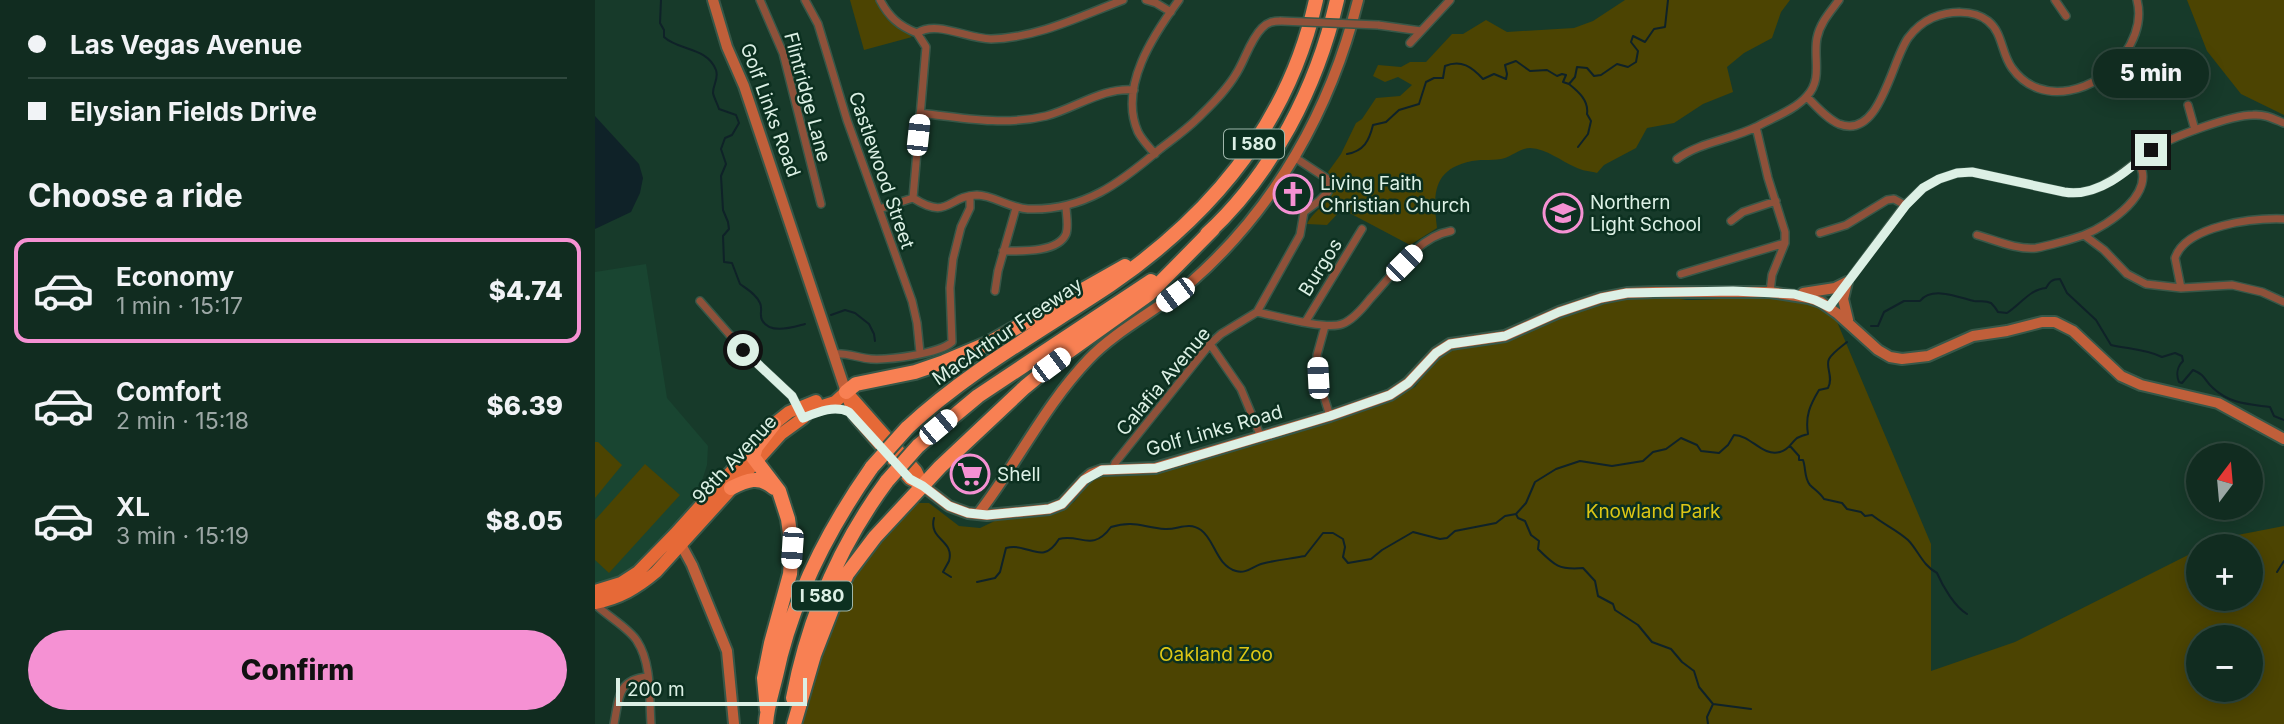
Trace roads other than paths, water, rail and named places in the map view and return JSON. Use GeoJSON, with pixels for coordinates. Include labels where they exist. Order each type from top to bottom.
{"type":"FeatureCollection","features":[{"type":"Feature","properties":{"kind":"highway","name":"MacArthur Freeway"},"geometry":{"type":"LineString","coordinates":[[766,717],[787,630],[805,583],[842,512],[872,467],[907,428],[966,379],[1111,284],[1197,215],[1252,148],[1281,97],[1304,42],[1316,0]]}},
{"type":"Feature","properties":{"kind":"highway","name":"MacArthur Freeway"},"geometry":{"type":"LineString","coordinates":[[791,724],[801,659],[823,592],[860,522],[887,481],[919,446],[978,396],[1146,285],[1213,229],[1252,184],[1285,134],[1312,79],[1337,0]]}},
{"type":"Feature","properties":{"kind":"highway"},"geometry":{"type":"LineString","coordinates":[[791,724],[837,596],[847,575],[875,537],[940,467],[1038,375],[1149,294],[1213,229]]}},
{"type":"Feature","properties":{"kind":"highway"},"geometry":{"type":"LineString","coordinates":[[846,392],[856,384],[925,369],[989,343],[1117,269],[1146,258]]}},
{"type":"Feature","properties":{"kind":"highway"},"geometry":{"type":"LineString","coordinates":[[766,717],[764,678],[790,573],[792,548],[788,519],[779,491],[755,462],[753,452],[773,424]]}},
{"type":"Feature","properties":{"kind":"highway"},"geometry":{"type":"LineString","coordinates":[[731,488],[750,479],[758,479],[773,487],[781,499]]}},
{"type":"Feature","properties":{"kind":"main road","name":"Golf Links Road"},"geometry":{"type":"LineString","coordinates":[[713,0],[855,416],[910,479],[949,506],[978,514],[1056,507],[1068,499],[1091,474],[1102,470],[1156,468],[1330,416],[1390,395],[1408,383],[1436,353],[1450,344],[1505,336],[1559,312],[1601,298],[1627,293],[1794,294],[1829,307],[1878,350],[1890,357],[1909,360],[1928,356],[1973,336],[2042,322],[2055,322],[2073,331],[2121,376],[2141,385],[2218,404],[2284,439]]}},
{"type":"Feature","properties":{"kind":"main road"},"geometry":{"type":"LineString","coordinates":[[978,514],[1045,412],[1081,367],[1099,349],[1175,295],[1212,263],[1255,215],[1316,119],[1335,77],[1358,0]]}},
{"type":"Feature","properties":{"kind":"main road"},"geometry":{"type":"LineString","coordinates":[[1794,294],[1835,288],[1847,282]]}},
{"type":"Feature","properties":{"kind":"main road"},"geometry":{"type":"LineString","coordinates":[[1847,282],[1843,299],[1849,324]]}},
{"type":"Feature","properties":{"kind":"main road","name":"Golf Links Road"},"geometry":{"type":"LineString","coordinates":[[846,392],[916,471],[923,486]]}},
{"type":"Feature","properties":{"kind":"main road","name":"98th Avenue"},"geometry":{"type":"LineString","coordinates":[[595,603],[617,598],[637,588],[656,572],[679,539],[773,424],[835,402],[846,392]]}},
{"type":"Feature","properties":{"kind":"main road"},"geometry":{"type":"LineString","coordinates":[[801,413],[835,409],[855,416]]}},
{"type":"Feature","properties":{"kind":"main road","name":"98th Avenue"},"geometry":{"type":"LineString","coordinates":[[595,591],[621,583],[679,539],[801,413]]}},
{"type":"Feature","properties":{"kind":"main road"},"geometry":{"type":"LineString","coordinates":[[679,539],[727,651],[734,724]]}},
{"type":"Feature","properties":{"kind":"street","name":"Flintridge Lane"},"geometry":{"type":"LineString","coordinates":[[760,0],[783,53],[821,204]]}},
{"type":"Feature","properties":{"kind":"street","name":"Castlewood Street"},"geometry":{"type":"LineString","coordinates":[[805,0],[818,24],[831,73],[912,300],[920,353]]}},
{"type":"Feature","properties":{"kind":"street"},"geometry":{"type":"LineString","coordinates":[[880,0],[895,22],[917,33],[926,47],[913,198]]}},
{"type":"Feature","properties":{"kind":"street"},"geometry":{"type":"LineString","coordinates":[[917,33],[933,27],[974,38],[1009,38],[1046,29],[1123,0]]}},
{"type":"Feature","properties":{"kind":"street"},"geometry":{"type":"LineString","coordinates":[[1146,0],[1171,12]]}},
{"type":"Feature","properties":{"kind":"street"},"geometry":{"type":"LineString","coordinates":[[1155,154],[1137,130],[1133,108],[1134,90],[1146,52],[1179,0]]}},
{"type":"Feature","properties":{"kind":"street"},"geometry":{"type":"LineString","coordinates":[[1410,43],[1450,0]]}},
{"type":"Feature","properties":{"kind":"street"},"geometry":{"type":"LineString","coordinates":[[1677,159],[1690,150],[1738,136],[1807,97],[1817,72],[1818,34],[1839,0]]}},
{"type":"Feature","properties":{"kind":"street"},"geometry":{"type":"LineString","coordinates":[[2055,0],[2066,16]]}},
{"type":"Feature","properties":{"kind":"street"},"geometry":{"type":"LineString","coordinates":[[1807,97],[1839,124],[1861,124],[1875,112],[1908,38],[1928,20],[1954,12],[1969,13],[1989,22],[1996,30],[2012,68],[2032,86],[2057,92],[2081,88],[2106,74],[2119,62],[2129,47],[2139,16],[2137,0]]}},
{"type":"Feature","properties":{"kind":"street"},"geometry":{"type":"LineString","coordinates":[[879,209],[913,198],[928,207],[938,208],[978,195],[1016,208],[1066,206],[1098,194],[1125,179],[1192,124],[1235,76],[1260,30],[1270,22],[1378,25],[1421,30]]}},
{"type":"Feature","properties":{"kind":"street"},"geometry":{"type":"LineString","coordinates":[[920,113],[976,120],[1022,120],[1067,110],[1111,90],[1134,90]]}},
{"type":"Feature","properties":{"kind":"street"},"geometry":{"type":"LineString","coordinates":[[2188,105],[2195,130]]}},
{"type":"Feature","properties":{"kind":"street"},"geometry":{"type":"LineString","coordinates":[[1829,307],[1906,205],[1930,183],[1957,173],[1979,173],[2078,193],[2110,182],[2163,143],[2195,130],[2250,115],[2272,117],[2284,123]]}},
{"type":"Feature","properties":{"kind":"street"},"geometry":{"type":"LineString","coordinates":[[1756,127],[1768,178],[1783,221],[1785,243],[1772,275],[1770,292]]}},
{"type":"Feature","properties":{"kind":"street","name":"Calafia Avenue"},"geometry":{"type":"LineString","coordinates":[[1113,470],[1115,463],[1210,344],[1257,312],[1300,235],[1304,212],[1329,189],[1326,178],[1294,157]]}},
{"type":"Feature","properties":{"kind":"street"},"geometry":{"type":"LineString","coordinates":[[1977,235],[2016,246],[2035,248],[2084,235],[2116,215],[2138,194],[2144,181],[2143,168],[2139,162]]}},
{"type":"Feature","properties":{"kind":"street"},"geometry":{"type":"LineString","coordinates":[[833,354],[845,353],[873,359],[940,349],[952,342],[950,289],[953,259],[961,227],[970,208],[970,196]]}},
{"type":"Feature","properties":{"kind":"street"},"geometry":{"type":"LineString","coordinates":[[1821,233],[1846,225],[1887,200],[1894,199],[1906,205]]}},
{"type":"Feature","properties":{"kind":"street"},"geometry":{"type":"LineString","coordinates":[[1731,221],[1743,212],[1776,201]]}},
{"type":"Feature","properties":{"kind":"street"},"geometry":{"type":"LineString","coordinates":[[1003,251],[1034,250],[1057,244],[1067,232],[1066,206]]}},
{"type":"Feature","properties":{"kind":"street"},"geometry":{"type":"LineString","coordinates":[[995,291],[1016,208]]}},
{"type":"Feature","properties":{"kind":"street"},"geometry":{"type":"LineString","coordinates":[[2182,288],[2175,258],[2187,240],[2248,220],[2284,219]]}},
{"type":"Feature","properties":{"kind":"street","name":"Burgos"},"geometry":{"type":"LineString","coordinates":[[1306,321],[1362,229]]}},
{"type":"Feature","properties":{"kind":"street"},"geometry":{"type":"LineString","coordinates":[[1257,312],[1325,326],[1342,324],[1359,312],[1415,251],[1439,233],[1451,231]]}},
{"type":"Feature","properties":{"kind":"street"},"geometry":{"type":"LineString","coordinates":[[2084,235],[2135,279],[2162,287],[2232,285],[2262,292],[2284,302]]}},
{"type":"Feature","properties":{"kind":"street"},"geometry":{"type":"LineString","coordinates":[[1681,274],[1785,243]]}},
{"type":"Feature","properties":{"kind":"street"},"geometry":{"type":"LineString","coordinates":[[699,301],[743,350],[792,396],[801,413]]}},
{"type":"Feature","properties":{"kind":"street"},"geometry":{"type":"LineString","coordinates":[[1325,326],[1317,355],[1318,378],[1330,416]]}},
{"type":"Feature","properties":{"kind":"street"},"geometry":{"type":"LineString","coordinates":[[1210,344],[1241,389],[1261,437]]}},
{"type":"Feature","properties":{"kind":"street"},"geometry":{"type":"LineString","coordinates":[[595,603],[636,639],[647,666],[651,724]]}},
{"type":"Feature","properties":{"kind":"street"},"geometry":{"type":"LineString","coordinates":[[614,724],[623,688],[632,679],[648,677]]}},
{"type":"Feature","properties":{"kind":"water"},"geometry":{"type":"Polygon","coordinates":[[[595,116],[639,164],[643,178],[640,193],[631,212],[595,229],[595,116]]]}},
{"type":"Feature","properties":{"kind":"waterway"},"geometry":{"type":"LineString","coordinates":[[661,0],[660,23],[664,37],[700,53],[712,63],[717,73],[713,93],[719,109],[736,115],[739,123],[732,135],[725,138],[721,149],[726,164],[721,176],[723,210],[729,229],[723,236],[724,262],[732,263],[740,284],[758,300],[761,305],[761,318],[766,325],[782,329],[805,324]]}},
{"type":"Feature","properties":{"kind":"waterway"},"geometry":{"type":"LineString","coordinates":[[1347,154],[1365,144],[1373,125],[1386,122],[1399,110],[1419,104],[1426,82],[1443,78],[1445,66],[1451,64],[1466,65],[1483,79],[1494,74],[1506,79],[1505,65],[1516,61],[1530,71],[1547,70],[1557,76],[1566,75],[1563,82],[1569,84],[1575,77],[1577,67],[1587,68],[1594,76],[1601,75],[1617,64],[1628,67],[1636,62],[1638,51],[1631,42],[1633,36],[1645,42],[1654,29],[1665,27],[1668,0]]}},
{"type":"Feature","properties":{"kind":"waterway"},"geometry":{"type":"LineString","coordinates":[[1569,84],[1585,101],[1591,121],[1588,134],[1578,147]]}},
{"type":"Feature","properties":{"kind":"waterway"},"geometry":{"type":"LineString","coordinates":[[1871,326],[1878,326],[1884,312],[1904,301],[1920,301],[1938,293],[1989,302],[1998,312],[2007,313],[2030,294],[2046,288],[2053,280],[2060,279],[2067,293],[2096,320],[2111,345],[2162,357],[2175,353],[2182,356],[2183,361],[2178,371],[2179,382],[2182,383],[2193,370],[2226,397],[2270,407],[2274,416],[2284,420]]}},
{"type":"Feature","properties":{"kind":"waterway"},"geometry":{"type":"LineString","coordinates":[[831,315],[845,310],[855,313],[869,324],[875,341]]}},
{"type":"Feature","properties":{"kind":"waterway"},"geometry":{"type":"LineString","coordinates":[[977,582],[995,578],[1000,572],[1006,548],[1022,548],[1041,553],[1053,547],[1059,539],[1092,541],[1104,535],[1111,527],[1126,524],[1165,529],[1196,527],[1206,534],[1224,563],[1240,572],[1266,563],[1305,556],[1323,533],[1333,533],[1343,539],[1343,557],[1348,563],[1371,559],[1413,532],[1440,539],[1447,538],[1455,531],[1496,523],[1505,516],[1516,514],[1526,503],[1535,482],[1556,469],[1580,461],[1612,466],[1643,461],[1653,452],[1666,449],[1681,438],[1697,445],[1701,451],[1719,453],[1734,435],[1746,438],[1762,449],[1780,452],[1797,438],[1808,434],[1807,422],[1811,406],[1819,390],[1828,388],[1830,384],[1829,359],[1847,342]]}},
{"type":"Feature","properties":{"kind":"waterway"},"geometry":{"type":"LineString","coordinates":[[1790,446],[1799,456],[1799,460],[1803,460],[1808,482],[1824,499],[1842,503],[1847,509],[1861,512],[1865,516],[1872,515],[1904,536],[1937,573],[1958,607],[1967,614]]}},
{"type":"Feature","properties":{"kind":"waterway"},"geometry":{"type":"LineString","coordinates":[[1516,514],[1525,521],[1531,535],[1539,541],[1538,549],[1549,559],[1558,566],[1583,568],[1595,581],[1598,596],[1613,604],[1615,610],[1638,625],[1652,642],[1671,649],[1694,671],[1699,687],[1713,704],[1707,717],[1708,724]]}},
{"type":"Feature","properties":{"kind":"waterway"},"geometry":{"type":"LineString","coordinates":[[934,518],[935,531],[950,554],[943,572],[951,577]]}},
{"type":"Feature","properties":{"kind":"waterway"},"geometry":{"type":"LineString","coordinates":[[2277,572],[2284,561]]}},
{"type":"Feature","properties":{"kind":"waterway"},"geometry":{"type":"LineString","coordinates":[[1713,704],[1751,709]]}},
{"type":"Feature","properties":{"kind":"place","name":"Living Faith Christian Church"},"geometry":{"type":"Point","coordinates":[1293,194]}},
{"type":"Feature","properties":{"kind":"place","name":"Northern Light School"},"geometry":{"type":"Point","coordinates":[1563,213]}},
{"type":"Feature","properties":{"kind":"place","name":"Shell"},"geometry":{"type":"Point","coordinates":[970,474]}},
{"type":"Feature","properties":{"kind":"park label","name":"Knowland Park"},"geometry":{"type":"Point","coordinates":[1653,511]}},
{"type":"Feature","properties":{"kind":"park label","name":"Oakland Zoo"},"geometry":{"type":"Point","coordinates":[1216,654]}}]}
